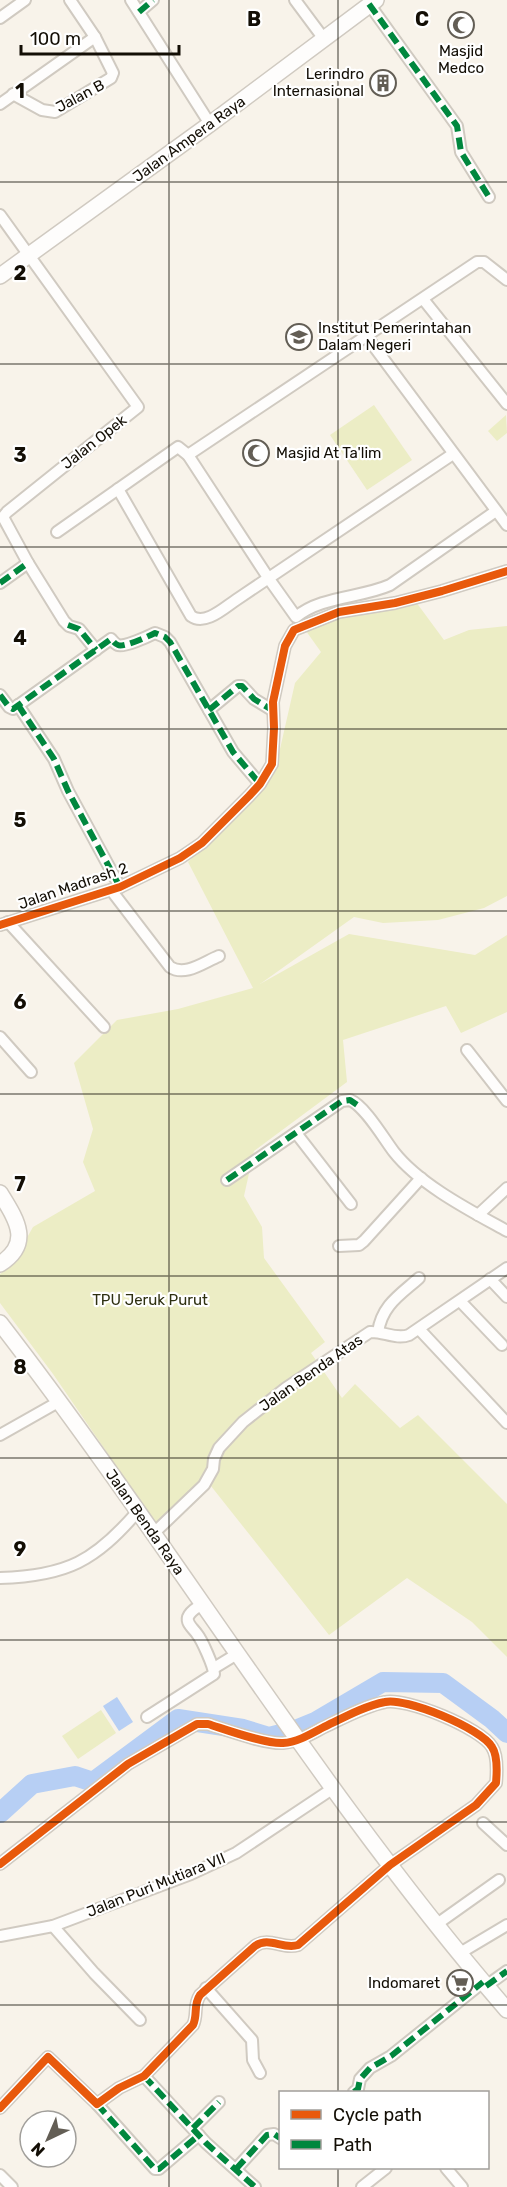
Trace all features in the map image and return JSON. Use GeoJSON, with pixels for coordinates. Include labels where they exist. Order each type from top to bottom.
{"type":"FeatureCollection","features":[{"type":"Feature","properties":{"kind":"street"},"geometry":{"type":"LineString","coordinates":[[0,18],[25,0]]}},
{"type":"Feature","properties":{"kind":"street"},"geometry":{"type":"LineString","coordinates":[[1,102],[95,37],[70,0]]}},
{"type":"Feature","properties":{"kind":"street"},"geometry":{"type":"LineString","coordinates":[[131,0],[210,124]]}},
{"type":"Feature","properties":{"kind":"street"},"geometry":{"type":"LineString","coordinates":[[139,12],[153,0]]}},
{"type":"Feature","properties":{"kind":"street"},"geometry":{"type":"LineString","coordinates":[[295,0],[324,39]]}},
{"type":"Feature","properties":{"kind":"street"},"geometry":{"type":"LineString","coordinates":[[372,2],[457,126],[461,152],[489,197]]}},
{"type":"Feature","properties":{"kind":"street","name":"Jalan Ampera Raya"},"geometry":{"type":"LineString","coordinates":[[0,276],[210,124],[372,2]]}},
{"type":"Feature","properties":{"kind":"street","name":"Jalan B"},"geometry":{"type":"LineString","coordinates":[[13,94],[42,110],[55,112],[108,82],[113,73],[95,37]]}},
{"type":"Feature","properties":{"kind":"street"},"geometry":{"type":"LineString","coordinates":[[0,215],[28,255]]}},
{"type":"Feature","properties":{"kind":"street","name":"Jalan Opek"},"geometry":{"type":"LineString","coordinates":[[28,255],[138,407],[4,515],[4,520],[28,563],[68,625],[79,630],[96,650]]}},
{"type":"Feature","properties":{"kind":"street"},"geometry":{"type":"LineString","coordinates":[[188,455],[477,262],[484,262],[507,280]]}},
{"type":"Feature","properties":{"kind":"street"},"geometry":{"type":"LineString","coordinates":[[423,299],[506,401]]}},
{"type":"Feature","properties":{"kind":"street"},"geometry":{"type":"LineString","coordinates":[[367,337],[507,525]]}},
{"type":"Feature","properties":{"kind":"street"},"geometry":{"type":"LineString","coordinates":[[57,532],[176,447],[188,455],[296,617],[308,608],[390,585],[496,511]]}},
{"type":"Feature","properties":{"kind":"street"},"geometry":{"type":"LineString","coordinates":[[118,489],[194,619],[207,619],[453,454]]}},
{"type":"Feature","properties":{"kind":"street"},"geometry":{"type":"LineString","coordinates":[[0,583],[28,563]]}},
{"type":"Feature","properties":{"kind":"street","name":"Jalan Madrash 2"},"geometry":{"type":"LineString","coordinates":[[4,923],[115,889],[190,852],[260,784],[272,764],[274,728],[272,710],[285,646],[294,630],[339,612],[395,603],[507,571]]}},
{"type":"Feature","properties":{"kind":"street"},"geometry":{"type":"LineString","coordinates":[[0,695],[10,708],[18,705],[111,639],[121,646],[126,646],[155,633],[170,642],[233,752],[260,784]]}},
{"type":"Feature","properties":{"kind":"street"},"geometry":{"type":"LineString","coordinates":[[209,710],[238,686],[242,686],[254,699],[272,710]]}},
{"type":"Feature","properties":{"kind":"street"},"geometry":{"type":"LineString","coordinates":[[18,705],[54,759],[115,889],[171,968],[186,971],[219,956]]}},
{"type":"Feature","properties":{"kind":"street"},"geometry":{"type":"LineString","coordinates":[[4,923],[104,1027]]}},
{"type":"Feature","properties":{"kind":"street"},"geometry":{"type":"LineString","coordinates":[[0,1037],[31,1072]]}},
{"type":"Feature","properties":{"kind":"street"},"geometry":{"type":"LineString","coordinates":[[467,1050],[507,1101]]}},
{"type":"Feature","properties":{"kind":"street"},"geometry":{"type":"LineString","coordinates":[[227,1180],[345,1100],[354,1102],[397,1156],[421,1178],[507,1232]]}},
{"type":"Feature","properties":{"kind":"street"},"geometry":{"type":"LineString","coordinates":[[296,1133],[351,1203]]}},
{"type":"Feature","properties":{"kind":"street"},"geometry":{"type":"LineString","coordinates":[[339,1246],[359,1245],[364,1241],[421,1178]]}},
{"type":"Feature","properties":{"kind":"street"},"geometry":{"type":"LineString","coordinates":[[478,1215],[507,1188]]}},
{"type":"Feature","properties":{"kind":"street"},"geometry":{"type":"LineString","coordinates":[[0,1192],[20,1232],[17,1247],[8,1259],[0,1264]]}},
{"type":"Feature","properties":{"kind":"street","name":"Jalan Benda Atas"},"geometry":{"type":"LineString","coordinates":[[154,1533],[204,1485],[213,1469],[219,1448],[243,1422],[286,1388],[370,1332],[404,1337],[419,1329],[507,1268]]}},
{"type":"Feature","properties":{"kind":"street"},"geometry":{"type":"LineString","coordinates":[[378,1332],[386,1307],[419,1278]]}},
{"type":"Feature","properties":{"kind":"street"},"geometry":{"type":"LineString","coordinates":[[490,1279],[507,1297]]}},
{"type":"Feature","properties":{"kind":"street"},"geometry":{"type":"LineString","coordinates":[[460,1300],[502,1345]]}},
{"type":"Feature","properties":{"kind":"street","name":"Jalan Benda Raya"},"geometry":{"type":"LineString","coordinates":[[0,1323],[60,1401],[332,1789],[507,2010]]}},
{"type":"Feature","properties":{"kind":"street"},"geometry":{"type":"LineString","coordinates":[[419,1329],[507,1423]]}},
{"type":"Feature","properties":{"kind":"street"},"geometry":{"type":"LineString","coordinates":[[0,1435],[60,1401]]}},
{"type":"Feature","properties":{"kind":"street"},"geometry":{"type":"LineString","coordinates":[[0,1578],[51,1573],[85,1560],[109,1542],[138,1511]]}},
{"type":"Feature","properties":{"kind":"street"},"geometry":{"type":"LineString","coordinates":[[147,1717],[214,1674],[214,1668],[200,1637],[188,1622],[192,1612],[202,1604]]}},
{"type":"Feature","properties":{"kind":"street"},"geometry":{"type":"LineString","coordinates":[[214,1668],[237,1654]]}},
{"type":"Feature","properties":{"kind":"street"},"geometry":{"type":"LineString","coordinates":[[0,1864],[128,1764],[197,1724],[208,1724],[274,1742],[292,1734],[334,1722],[382,1702],[396,1701],[462,1724],[478,1732],[495,1752],[496,1783],[476,1805],[390,1865],[298,1945],[292,1947],[264,1941],[259,1943],[206,1988],[196,2000],[194,2025],[144,2076],[119,2088],[97,2104]]}},
{"type":"Feature","properties":{"kind":"street","name":"Jalan Puri Mutiara VII"},"geometry":{"type":"LineString","coordinates":[[0,1936],[53,1926],[213,1864],[254,1842],[332,1789]]}},
{"type":"Feature","properties":{"kind":"street"},"geometry":{"type":"LineString","coordinates":[[483,1823],[507,1845]]}},
{"type":"Feature","properties":{"kind":"street"},"geometry":{"type":"LineString","coordinates":[[437,1924],[499,1880]]}},
{"type":"Feature","properties":{"kind":"street"},"geometry":{"type":"LineString","coordinates":[[53,1926],[94,1973],[140,2020]]}},
{"type":"Feature","properties":{"kind":"street"},"geometry":{"type":"LineString","coordinates":[[460,1953],[507,1926]]}},
{"type":"Feature","properties":{"kind":"street"},"geometry":{"type":"LineString","coordinates":[[357,2091],[360,2079],[370,2068],[391,2056],[485,1984],[507,1971]]}},
{"type":"Feature","properties":{"kind":"street"},"geometry":{"type":"LineString","coordinates":[[206,1988],[252,2040],[253,2060],[260,2073]]}},
{"type":"Feature","properties":{"kind":"street"},"geometry":{"type":"LineString","coordinates":[[0,2108],[48,2057],[97,2104],[155,2169],[160,2168],[196,2132],[219,2102]]}},
{"type":"Feature","properties":{"kind":"street"},"geometry":{"type":"LineString","coordinates":[[144,2076],[196,2132],[255,2187]]}},
{"type":"Feature","properties":{"kind":"street"},"geometry":{"type":"LineString","coordinates":[[236,2169],[267,2135],[274,2134],[279,2137]]}},
{"type":"Feature","properties":{"kind":"street"},"geometry":{"type":"LineString","coordinates":[[362,2187],[385,2169]]}},
{"type":"Feature","properties":{"kind":"street"},"geometry":{"type":"LineString","coordinates":[[447,2169],[462,2187]]}},
{"type":"Feature","properties":{"kind":"street"},"geometry":{"type":"LineString","coordinates":[[0,2175],[9,2186]]}},
{"type":"Feature","properties":{"kind":"green space"},"geometry":{"type":"Polygon","coordinates":[[[374,405],[412,460],[367,490],[330,435],[374,405]]]}},
{"type":"Feature","properties":{"kind":"green space"},"geometry":{"type":"Polygon","coordinates":[[[506,415],[507,433],[497,441],[488,431],[506,415]]]}},
{"type":"Feature","properties":{"kind":"green space","name":"TPU Jeruk Purut"},"geometry":{"type":"Polygon","coordinates":[[[416,602],[444,640],[469,630],[507,626],[507,896],[484,908],[438,920],[383,923],[354,917],[260,984],[349,934],[475,955],[507,935],[507,1012],[461,1033],[446,1006],[343,1040],[347,1082],[254,1151],[244,1196],[262,1227],[264,1258],[325,1342],[311,1353],[342,1398],[355,1384],[400,1428],[418,1415],[507,1504],[507,1657],[472,1622],[407,1578],[329,1635],[207,1481],[161,1531],[53,1374],[0,1303],[0,1274],[11,1266],[33,1227],[95,1191],[83,1162],[93,1129],[74,1063],[117,1020],[178,1009],[253,988],[188,862],[275,771],[295,683],[321,652],[301,624],[416,602]]]}},
{"type":"Feature","properties":{"kind":"green space"},"geometry":{"type":"Polygon","coordinates":[[[101,1710],[116,1733],[78,1759],[62,1736],[101,1710]]]}},
{"type":"Feature","properties":{"kind":"water"},"geometry":{"type":"Polygon","coordinates":[[[117,1697],[133,1722],[119,1731],[103,1706],[117,1697]]]}},
{"type":"Feature","properties":{"kind":"waterway"},"geometry":{"type":"LineString","coordinates":[[0,1813],[32,1784],[75,1776],[93,1782],[178,1719],[243,1729],[269,1737],[315,1722],[383,1682],[443,1683],[507,1733]]}},
{"type":"Feature","properties":{"kind":"marked path"},"geometry":{"type":"LineString","coordinates":[[139,12],[153,0]]}},
{"type":"Feature","properties":{"kind":"marked path"},"geometry":{"type":"LineString","coordinates":[[369,4],[457,126],[461,152],[489,197]]}},
{"type":"Feature","properties":{"kind":"marked path"},"geometry":{"type":"LineString","coordinates":[[0,583],[28,563]]}},
{"type":"Feature","properties":{"kind":"marked path"},"geometry":{"type":"LineString","coordinates":[[68,625],[79,629],[96,650]]}},
{"type":"Feature","properties":{"kind":"marked path"},"geometry":{"type":"LineString","coordinates":[[0,695],[13,709],[111,639],[116,644],[125,645],[155,633],[170,642],[233,752],[260,784]]}},
{"type":"Feature","properties":{"kind":"marked path"},"geometry":{"type":"LineString","coordinates":[[209,710],[238,686],[242,686],[254,699],[272,710]]}},
{"type":"Feature","properties":{"kind":"marked path"},"geometry":{"type":"LineString","coordinates":[[18,705],[54,759],[68,791],[120,887]]}},
{"type":"Feature","properties":{"kind":"marked path"},"geometry":{"type":"LineString","coordinates":[[227,1180],[342,1101],[350,1100],[360,1107]]}},
{"type":"Feature","properties":{"kind":"marked path"},"geometry":{"type":"LineString","coordinates":[[486,1986],[507,1971]]}},
{"type":"Feature","properties":{"kind":"marked path"},"geometry":{"type":"LineString","coordinates":[[355,2091],[360,2079],[370,2068],[391,2056],[483,1982]]}},
{"type":"Feature","properties":{"kind":"marked path"},"geometry":{"type":"LineString","coordinates":[[144,2076],[206,2143],[255,2187]]}},
{"type":"Feature","properties":{"kind":"marked path"},"geometry":{"type":"LineString","coordinates":[[193,2128],[219,2102]]}},
{"type":"Feature","properties":{"kind":"marked path"},"geometry":{"type":"LineString","coordinates":[[97,2104],[155,2169],[159,2169],[199,2135]]}},
{"type":"Feature","properties":{"kind":"marked path"},"geometry":{"type":"LineString","coordinates":[[236,2169],[267,2135],[274,2134],[279,2137]]}},
{"type":"Feature","properties":{"kind":"cycle path"},"geometry":{"type":"LineString","coordinates":[[0,925],[120,887],[180,858],[202,843],[249,796],[260,784],[272,764],[273,702],[285,646],[294,630],[339,612],[395,603],[507,571]]}},
{"type":"Feature","properties":{"kind":"cycle path"},"geometry":{"type":"LineString","coordinates":[[0,1864],[128,1764],[197,1724],[208,1724],[256,1739],[283,1743],[303,1738],[369,1706],[395,1702],[425,1709],[459,1723],[485,1739],[495,1755],[496,1783],[476,1805],[390,1865],[298,1945],[287,1946],[266,1942],[255,1946],[200,1995],[193,2025],[144,2076],[119,2088],[97,2104],[48,2057],[0,2108]]}},
{"type":"Feature","properties":{"kind":"place","name":"Masjid Medco"},"geometry":{"type":"Point","coordinates":[461,25]}},
{"type":"Feature","properties":{"kind":"place","name":"Lerindro Internasional"},"geometry":{"type":"Point","coordinates":[383,83]}},
{"type":"Feature","properties":{"kind":"place","name":"Institut Pemerintahan Dalam Negeri"},"geometry":{"type":"Point","coordinates":[299,337]}},
{"type":"Feature","properties":{"kind":"place","name":"Masjid At Ta'lim"},"geometry":{"type":"Point","coordinates":[256,453]}},
{"type":"Feature","properties":{"kind":"place","name":"Indomaret"},"geometry":{"type":"Point","coordinates":[460,1983]}}]}
